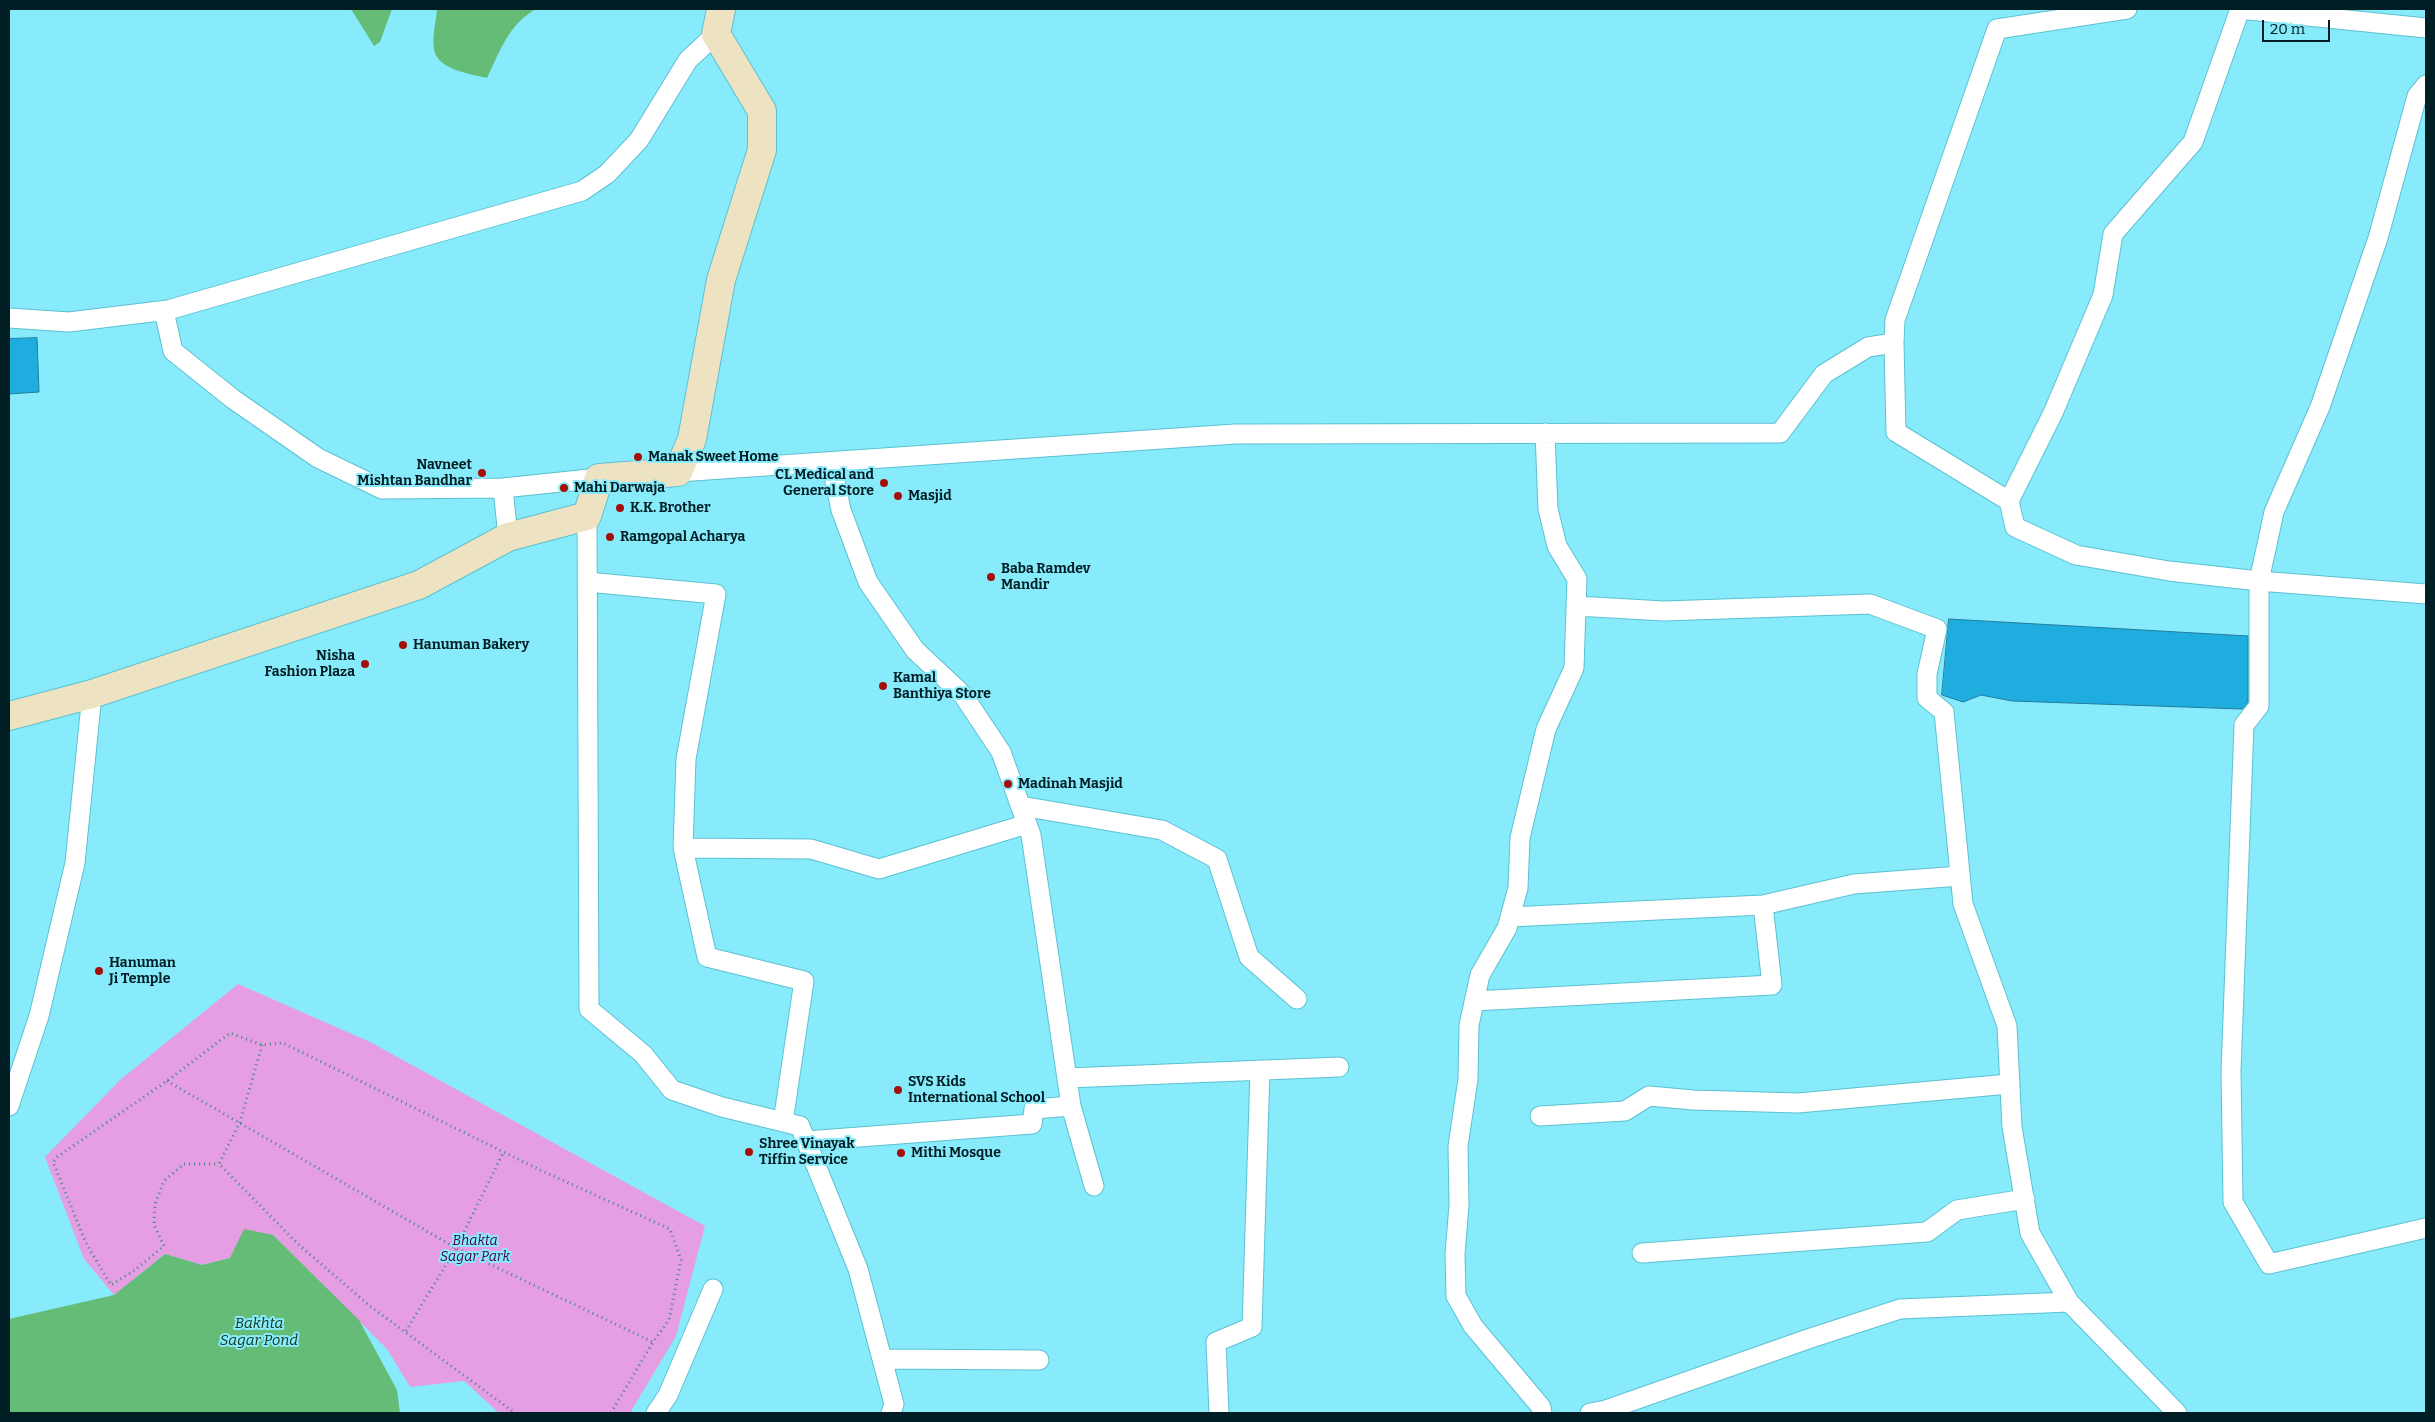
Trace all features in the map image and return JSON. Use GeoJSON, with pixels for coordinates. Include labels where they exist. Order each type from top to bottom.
{"type":"FeatureCollection","features":[{"type":"Feature","properties":{"kind":"street"},"geometry":{"type":"LineString","coordinates":[[2008,501],[1896,432],[1895,320],[1997,29],[2127,9]]}},
{"type":"Feature","properties":{"kind":"street"},"geometry":{"type":"LineString","coordinates":[[2426,28],[2239,9],[2193,142],[2113,234],[2103,295],[2053,413],[2008,501],[2015,527],[2076,555],[2169,571],[2259,581],[2426,594]]}},
{"type":"Feature","properties":{"kind":"street"},"geometry":{"type":"LineString","coordinates":[[9,318],[69,322],[164,311],[582,191],[607,174],[639,140],[688,60],[718,21],[762,112],[762,150],[721,280],[692,439],[678,472]]}},
{"type":"Feature","properties":{"kind":"street"},"geometry":{"type":"LineString","coordinates":[[2426,85],[2418,96],[2378,238],[2320,407],[2274,512],[2259,581],[2259,706],[2244,725],[2230,1071],[2233,1202],[2269,1264],[2426,1228]]}},
{"type":"Feature","properties":{"kind":"street"},"geometry":{"type":"LineString","coordinates":[[164,311],[174,351],[233,399],[318,458],[382,489],[503,488],[678,472],[1235,434],[1780,433],[1824,374],[1868,348],[1894,343]]}},
{"type":"Feature","properties":{"kind":"street"},"geometry":{"type":"LineString","coordinates":[[1542,1413],[1541,1407],[1472,1326],[1456,1296],[1455,1254],[1458,1205],[1458,1146],[1468,1079],[1469,1025],[1480,975],[1507,928],[1518,888],[1520,838],[1546,729],[1574,668],[1577,579],[1557,546],[1548,509],[1545,433]]}},
{"type":"Feature","properties":{"kind":"street"},"geometry":{"type":"LineString","coordinates":[[831,462],[841,510],[868,582],[915,650],[963,695],[1001,752],[1031,835],[1071,1106],[1094,1186]]}},
{"type":"Feature","properties":{"kind":"street"},"geometry":{"type":"LineString","coordinates":[[599,478],[587,516],[589,1009],[644,1054],[672,1090],[722,1107],[800,1126],[858,1269],[882,1359],[893,1410]]}},
{"type":"Feature","properties":{"kind":"street"},"geometry":{"type":"LineString","coordinates":[[503,488],[508,538]]}},
{"type":"Feature","properties":{"kind":"street"},"geometry":{"type":"LineString","coordinates":[[9,716],[92,694],[418,585],[508,538],[587,516]]}},
{"type":"Feature","properties":{"kind":"street"},"geometry":{"type":"LineString","coordinates":[[587,582],[716,594],[686,759],[683,848],[707,957],[804,981],[784,1122]]}},
{"type":"Feature","properties":{"kind":"street"},"geometry":{"type":"LineString","coordinates":[[1576,606],[1664,611],[1870,604],[1937,629],[1927,674],[1927,698],[1944,712],[1963,904],[2006,1026],[2012,1127],[2030,1233],[2069,1302],[2177,1413]]}},
{"type":"Feature","properties":{"kind":"street"},"geometry":{"type":"LineString","coordinates":[[9,1106],[39,1016],[75,864],[92,694]]}},
{"type":"Feature","properties":{"kind":"street"},"geometry":{"type":"LineString","coordinates":[[1020,806],[1162,830],[1217,858],[1249,957],[1297,999]]}},
{"type":"Feature","properties":{"kind":"street"},"geometry":{"type":"LineString","coordinates":[[683,848],[811,849],[879,868],[1027,824]]}},
{"type":"Feature","properties":{"kind":"street"},"geometry":{"type":"LineString","coordinates":[[1510,917],[1763,905],[1854,884],[1960,876]]}},
{"type":"Feature","properties":{"kind":"street"},"geometry":{"type":"LineString","coordinates":[[1474,1001],[1772,985],[1763,905]]}},
{"type":"Feature","properties":{"kind":"street"},"geometry":{"type":"LineString","coordinates":[[1067,1078],[1339,1067]]}},
{"type":"Feature","properties":{"kind":"street"},"geometry":{"type":"LineString","coordinates":[[1219,1413],[1216,1342],[1252,1327],[1260,1070]]}},
{"type":"Feature","properties":{"kind":"street"},"geometry":{"type":"LineString","coordinates":[[1540,1116],[1625,1111],[1649,1096],[1692,1100],[1798,1103],[2010,1084]]}},
{"type":"Feature","properties":{"kind":"street"},"geometry":{"type":"LineString","coordinates":[[806,1141],[1032,1124],[1034,1109],[1071,1106]]}},
{"type":"Feature","properties":{"kind":"street"},"geometry":{"type":"LineString","coordinates":[[1642,1253],[1927,1232],[1957,1210],[2025,1199]]}},
{"type":"Feature","properties":{"kind":"street"},"geometry":{"type":"LineString","coordinates":[[656,1413],[668,1395],[713,1289]]}},
{"type":"Feature","properties":{"kind":"street"},"geometry":{"type":"LineString","coordinates":[[1590,1413],[1606,1410],[1808,1339],[1900,1309],[2069,1302]]}},
{"type":"Feature","properties":{"kind":"street"},"geometry":{"type":"LineString","coordinates":[[882,1359],[1039,1360]]}},
{"type":"Feature","properties":{"kind":"path"},"geometry":{"type":"LineString","coordinates":[[515,1413],[371,1307],[298,1244],[219,1164],[184,1164],[164,1181],[154,1204],[154,1225],[164,1246],[135,1270],[111,1285],[86,1243],[53,1162],[167,1081],[230,1033],[262,1045],[283,1043],[503,1152],[670,1230],[681,1260],[669,1320],[653,1342],[611,1413]]}},
{"type":"Feature","properties":{"kind":"path"},"geometry":{"type":"LineString","coordinates":[[219,1164],[240,1122],[262,1045]]}},
{"type":"Feature","properties":{"kind":"path"},"geometry":{"type":"LineString","coordinates":[[167,1081],[456,1248],[653,1342]]}},
{"type":"Feature","properties":{"kind":"path"},"geometry":{"type":"LineString","coordinates":[[406,1332],[456,1248],[503,1152]]}},
{"type":"Feature","properties":{"kind":"green space","name":"Bhakta Sagar Park"},"geometry":{"type":"Polygon","coordinates":[[[238,984],[370,1042],[705,1226],[676,1336],[630,1413],[499,1413],[464,1381],[410,1387],[387,1349],[273,1235],[230,1258],[202,1265],[165,1254],[114,1295],[84,1259],[45,1157],[120,1080],[238,984]]]}},
{"type":"Feature","properties":{"kind":"water"},"geometry":{"type":"Polygon","coordinates":[[[351,9],[392,9],[380,42],[374,46],[351,9]]]}},
{"type":"Feature","properties":{"kind":"water"},"geometry":{"type":"Polygon","coordinates":[[[437,9],[536,9],[512,30],[487,78],[456,70],[441,62],[436,56],[433,39],[437,9]]]}},
{"type":"Feature","properties":{"kind":"water","name":"Bakhta Sagar Pond"},"geometry":{"type":"Polygon","coordinates":[[[244,1229],[273,1235],[359,1320],[397,1390],[400,1413],[9,1413],[9,1319],[114,1295],[165,1254],[202,1265],[230,1258],[244,1229]]]}},
{"type":"Feature","properties":{"kind":"building"},"geometry":{"type":"Polygon","coordinates":[[[37,338],[39,392],[9,394],[9,339],[37,338]]]}},
{"type":"Feature","properties":{"kind":"building"},"geometry":{"type":"Polygon","coordinates":[[[1949,619],[2248,636],[2248,702],[2242,709],[2012,701],[1981,695],[1963,702],[1942,695],[1949,619]]]}},
{"type":"Feature","properties":{"kind":"place","name":"Manak Sweet Home"},"geometry":{"type":"Point","coordinates":[638,457]}},
{"type":"Feature","properties":{"kind":"place","name":"Navneet Mishtan Bandhar"},"geometry":{"type":"Point","coordinates":[482,473]}},
{"type":"Feature","properties":{"kind":"place","name":"CL Medical and General Store"},"geometry":{"type":"Point","coordinates":[884,483]}},
{"type":"Feature","properties":{"kind":"place","name":"Mahi Darwaja"},"geometry":{"type":"Point","coordinates":[564,488]}},
{"type":"Feature","properties":{"kind":"place","name":"Masjid"},"geometry":{"type":"Point","coordinates":[898,496]}},
{"type":"Feature","properties":{"kind":"place","name":"K.K. Brother"},"geometry":{"type":"Point","coordinates":[620,508]}},
{"type":"Feature","properties":{"kind":"place","name":"Ramgopal Acharya"},"geometry":{"type":"Point","coordinates":[610,537]}},
{"type":"Feature","properties":{"kind":"place","name":"Baba Ramdev Mandir"},"geometry":{"type":"Point","coordinates":[991,577]}},
{"type":"Feature","properties":{"kind":"place","name":"Hanuman Bakery"},"geometry":{"type":"Point","coordinates":[403,645]}},
{"type":"Feature","properties":{"kind":"place","name":"Nisha Fashion Plaza"},"geometry":{"type":"Point","coordinates":[365,664]}},
{"type":"Feature","properties":{"kind":"place","name":"Kamal Banthiya Store"},"geometry":{"type":"Point","coordinates":[883,686]}},
{"type":"Feature","properties":{"kind":"place","name":"Madinah Masjid"},"geometry":{"type":"Point","coordinates":[1008,784]}},
{"type":"Feature","properties":{"kind":"place","name":"Hanuman Ji Temple"},"geometry":{"type":"Point","coordinates":[99,971]}},
{"type":"Feature","properties":{"kind":"place","name":"SVS Kids International School"},"geometry":{"type":"Point","coordinates":[898,1090]}},
{"type":"Feature","properties":{"kind":"place","name":"Shree Vinayak Tiffin Service"},"geometry":{"type":"Point","coordinates":[749,1152]}},
{"type":"Feature","properties":{"kind":"place","name":"Mithi Mosque"},"geometry":{"type":"Point","coordinates":[901,1153]}}]}
